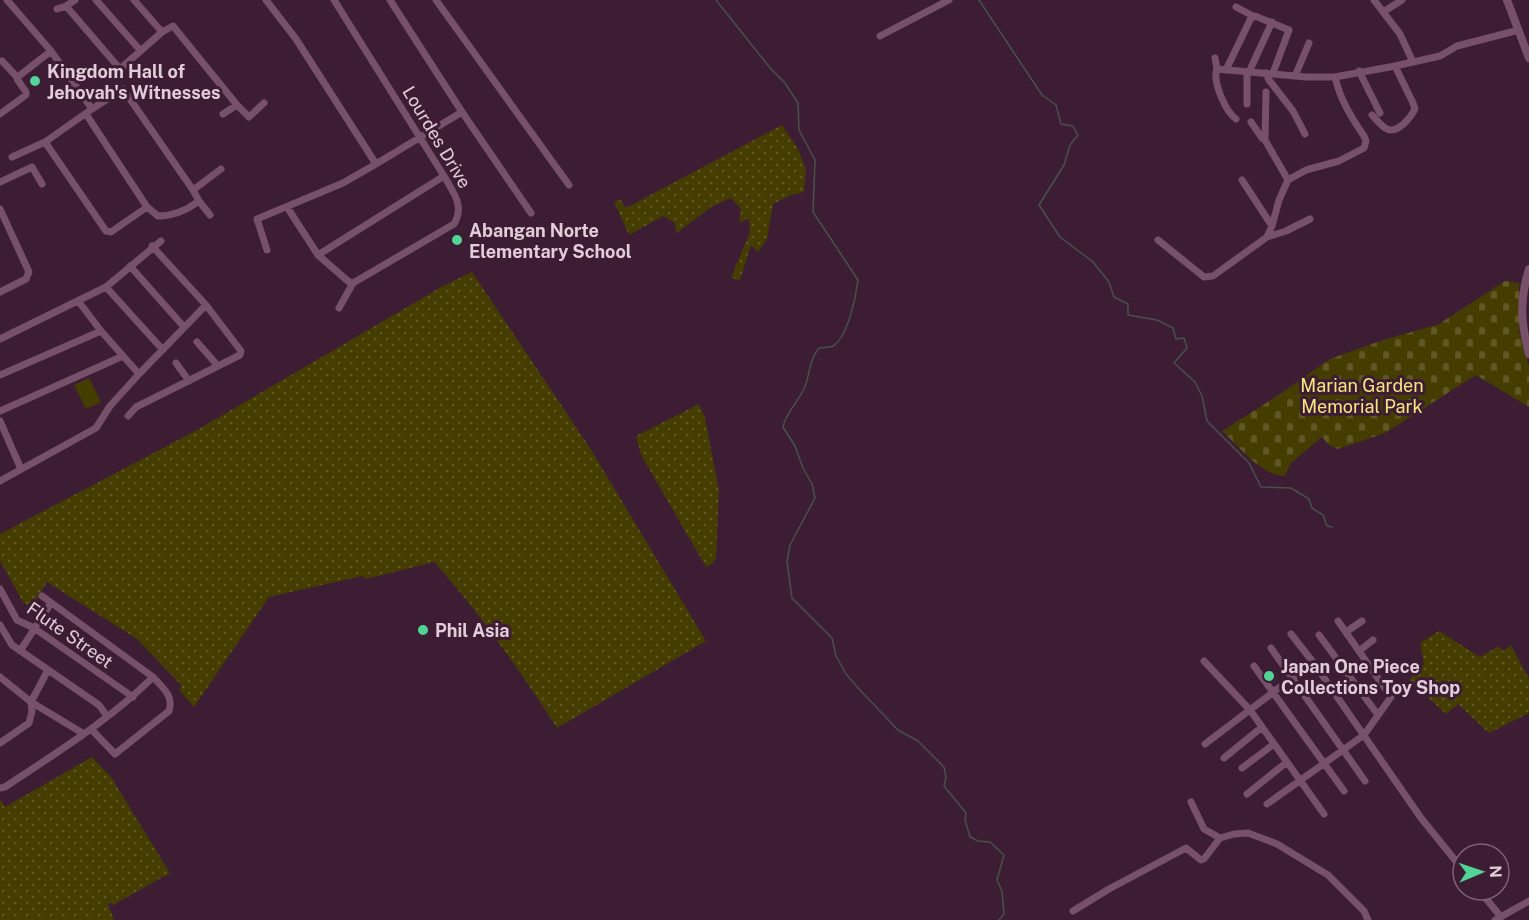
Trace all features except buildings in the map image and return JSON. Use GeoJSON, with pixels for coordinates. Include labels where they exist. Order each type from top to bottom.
{"type":"FeatureCollection","features":[{"type":"Feature","properties":{"kind":"street"},"geometry":{"type":"LineString","coordinates":[[7,0],[51,51],[147,207],[158,216],[166,216],[186,210],[200,201]]}},
{"type":"Feature","properties":{"kind":"street"},"geometry":{"type":"LineString","coordinates":[[57,9],[75,0]]}},
{"type":"Feature","properties":{"kind":"street"},"geometry":{"type":"LineString","coordinates":[[96,0],[140,50]]}},
{"type":"Feature","properties":{"kind":"street"},"geometry":{"type":"LineString","coordinates":[[134,0],[162,32]]}},
{"type":"Feature","properties":{"kind":"street"},"geometry":{"type":"LineString","coordinates":[[266,0],[296,39],[376,164]]}},
{"type":"Feature","properties":{"kind":"street","name":"Lourdes Drive"},"geometry":{"type":"LineString","coordinates":[[334,0],[459,202],[459,217],[454,224],[353,283]]}},
{"type":"Feature","properties":{"kind":"street"},"geometry":{"type":"LineString","coordinates":[[390,0],[531,213]]}},
{"type":"Feature","properties":{"kind":"street"},"geometry":{"type":"LineString","coordinates":[[436,0],[569,185]]}},
{"type":"Feature","properties":{"kind":"street"},"geometry":{"type":"LineString","coordinates":[[880,36],[949,0]]}},
{"type":"Feature","properties":{"kind":"street"},"geometry":{"type":"LineString","coordinates":[[1374,0],[1400,34],[1413,62]]}},
{"type":"Feature","properties":{"kind":"street"},"geometry":{"type":"LineString","coordinates":[[1383,12],[1402,0]]}},
{"type":"Feature","properties":{"kind":"street"},"geometry":{"type":"LineString","coordinates":[[1507,0],[1529,58]]}},
{"type":"Feature","properties":{"kind":"street"},"geometry":{"type":"LineString","coordinates":[[66,6],[120,69],[162,32],[173,26],[249,117],[264,103]]}},
{"type":"Feature","properties":{"kind":"street"},"geometry":{"type":"LineString","coordinates":[[1236,7],[1253,16],[1287,28],[1289,32],[1269,73],[1269,81],[1293,111],[1305,134]]}},
{"type":"Feature","properties":{"kind":"street"},"geometry":{"type":"LineString","coordinates":[[1226,70],[1253,16]]}},
{"type":"Feature","properties":{"kind":"street"},"geometry":{"type":"LineString","coordinates":[[1246,104],[1248,72],[1272,22]]}},
{"type":"Feature","properties":{"kind":"street"},"geometry":{"type":"LineString","coordinates":[[1217,69],[1320,78],[1335,77],[1440,56],[1457,46],[1519,30]]}},
{"type":"Feature","properties":{"kind":"street"},"geometry":{"type":"LineString","coordinates":[[1295,76],[1309,43]]}},
{"type":"Feature","properties":{"kind":"street"},"geometry":{"type":"LineString","coordinates":[[17,77],[51,51]]}},
{"type":"Feature","properties":{"kind":"street"},"geometry":{"type":"LineString","coordinates":[[1215,58],[1217,69],[1215,81],[1219,93],[1236,120]]}},
{"type":"Feature","properties":{"kind":"street"},"geometry":{"type":"LineString","coordinates":[[0,114],[26,95],[17,77],[1,60]]}},
{"type":"Feature","properties":{"kind":"street"},"geometry":{"type":"LineString","coordinates":[[1359,71],[1376,114],[1387,129],[1393,130],[1403,124],[1415,109],[1395,66]]}},
{"type":"Feature","properties":{"kind":"street"},"geometry":{"type":"LineString","coordinates":[[1267,237],[1288,180],[1306,170],[1339,160],[1364,148],[1364,136],[1346,109],[1338,92],[1335,77]]}},
{"type":"Feature","properties":{"kind":"street"},"geometry":{"type":"LineString","coordinates":[[12,157],[45,142],[123,89],[210,215]]}},
{"type":"Feature","properties":{"kind":"street"},"geometry":{"type":"LineString","coordinates":[[1265,140],[1266,92]]}},
{"type":"Feature","properties":{"kind":"street"},"geometry":{"type":"LineString","coordinates":[[223,114],[237,105]]}},
{"type":"Feature","properties":{"kind":"street"},"geometry":{"type":"LineString","coordinates":[[267,250],[257,219],[343,183],[462,112]]}},
{"type":"Feature","properties":{"kind":"street"},"geometry":{"type":"LineString","coordinates":[[1251,122],[1265,140],[1288,180]]}},
{"type":"Feature","properties":{"kind":"street"},"geometry":{"type":"LineString","coordinates":[[45,142],[107,232],[111,232],[147,207]]}},
{"type":"Feature","properties":{"kind":"street"},"geometry":{"type":"LineString","coordinates":[[0,182],[32,167],[42,184]]}},
{"type":"Feature","properties":{"kind":"street"},"geometry":{"type":"LineString","coordinates":[[193,190],[220,169]]}},
{"type":"Feature","properties":{"kind":"street"},"geometry":{"type":"LineString","coordinates":[[318,255],[444,176]]}},
{"type":"Feature","properties":{"kind":"street"},"geometry":{"type":"LineString","coordinates":[[1242,180],[1272,226]]}},
{"type":"Feature","properties":{"kind":"street"},"geometry":{"type":"LineString","coordinates":[[287,207],[318,255],[353,283],[339,308]]}},
{"type":"Feature","properties":{"kind":"street"},"geometry":{"type":"LineString","coordinates":[[0,209],[29,272],[26,279],[0,292]]}},
{"type":"Feature","properties":{"kind":"street"},"geometry":{"type":"LineString","coordinates":[[1158,240],[1204,277],[1213,276],[1267,237],[1286,231],[1310,219]]}},
{"type":"Feature","properties":{"kind":"street"},"geometry":{"type":"LineString","coordinates":[[0,339],[106,287],[152,246],[161,241]]}},
{"type":"Feature","properties":{"kind":"street"},"geometry":{"type":"LineString","coordinates":[[128,416],[136,407],[240,355],[241,351],[206,305],[152,246]]}},
{"type":"Feature","properties":{"kind":"street"},"geometry":{"type":"LineString","coordinates":[[130,266],[184,327]]}},
{"type":"Feature","properties":{"kind":"street"},"geometry":{"type":"LineString","coordinates":[[1529,269],[1521,303],[1523,332],[1529,354]]}},
{"type":"Feature","properties":{"kind":"street"},"geometry":{"type":"LineString","coordinates":[[106,287],[163,350]]}},
{"type":"Feature","properties":{"kind":"street"},"geometry":{"type":"LineString","coordinates":[[79,302],[139,374]]}},
{"type":"Feature","properties":{"kind":"street"},"geometry":{"type":"LineString","coordinates":[[0,481],[96,428],[110,406],[206,305]]}},
{"type":"Feature","properties":{"kind":"street"},"geometry":{"type":"LineString","coordinates":[[0,375],[101,331]]}},
{"type":"Feature","properties":{"kind":"street"},"geometry":{"type":"LineString","coordinates":[[196,342],[218,366]]}},
{"type":"Feature","properties":{"kind":"street"},"geometry":{"type":"LineString","coordinates":[[0,411],[123,356]]}},
{"type":"Feature","properties":{"kind":"street"},"geometry":{"type":"LineString","coordinates":[[176,363],[189,381]]}},
{"type":"Feature","properties":{"kind":"street"},"geometry":{"type":"LineString","coordinates":[[0,422],[21,469]]}},
{"type":"Feature","properties":{"kind":"street"},"geometry":{"type":"LineString","coordinates":[[0,447],[9,442]]}},
{"type":"Feature","properties":{"kind":"street","name":"Flute Street"},"geometry":{"type":"LineString","coordinates":[[0,588],[17,620],[34,628],[133,697]]}},
{"type":"Feature","properties":{"kind":"street"},"geometry":{"type":"LineString","coordinates":[[0,677],[31,702],[87,732],[115,754],[169,711],[172,703],[169,696],[153,677],[42,596]]}},
{"type":"Feature","properties":{"kind":"street"},"geometry":{"type":"LineString","coordinates":[[20,651],[51,603]]}},
{"type":"Feature","properties":{"kind":"street"},"geometry":{"type":"LineString","coordinates":[[1267,804],[1364,735],[1391,697],[1338,621]]}},
{"type":"Feature","properties":{"kind":"street"},"geometry":{"type":"LineString","coordinates":[[1346,632],[1362,621]]}},
{"type":"Feature","properties":{"kind":"street"},"geometry":{"type":"LineString","coordinates":[[0,625],[12,645],[99,705],[107,716]]}},
{"type":"Feature","properties":{"kind":"street"},"geometry":{"type":"LineString","coordinates":[[1291,634],[1313,662],[1421,818],[1451,855]]}},
{"type":"Feature","properties":{"kind":"street"},"geometry":{"type":"LineString","coordinates":[[1319,635],[1378,715]]}},
{"type":"Feature","properties":{"kind":"street"},"geometry":{"type":"LineString","coordinates":[[1359,651],[1373,640]]}},
{"type":"Feature","properties":{"kind":"street"},"geometry":{"type":"LineString","coordinates":[[1271,648],[1365,781]]}},
{"type":"Feature","properties":{"kind":"street"},"geometry":{"type":"LineString","coordinates":[[1204,661],[1250,710],[1323,814]]}},
{"type":"Feature","properties":{"kind":"street"},"geometry":{"type":"LineString","coordinates":[[1205,744],[1313,662]]}},
{"type":"Feature","properties":{"kind":"street"},"geometry":{"type":"LineString","coordinates":[[1254,666],[1344,791]]}},
{"type":"Feature","properties":{"kind":"street"},"geometry":{"type":"LineString","coordinates":[[1,739],[29,723],[32,711],[31,702],[48,670]]}},
{"type":"Feature","properties":{"kind":"street"},"geometry":{"type":"LineString","coordinates":[[0,788],[5,787],[87,732],[133,697],[153,677]]}},
{"type":"Feature","properties":{"kind":"street"},"geometry":{"type":"LineString","coordinates":[[1224,758],[1262,727]]}},
{"type":"Feature","properties":{"kind":"street"},"geometry":{"type":"LineString","coordinates":[[1242,768],[1274,744]]}},
{"type":"Feature","properties":{"kind":"street"},"geometry":{"type":"LineString","coordinates":[[1247,794],[1287,762]]}},
{"type":"Feature","properties":{"kind":"street"},"geometry":{"type":"LineString","coordinates":[[1191,802],[1204,829],[1220,838]]}},
{"type":"Feature","properties":{"kind":"street"},"geometry":{"type":"LineString","coordinates":[[1073,911],[1186,848],[1200,860],[1204,860],[1220,838],[1248,833],[1277,844],[1328,875],[1364,911],[1368,920]]}},
{"type":"Feature","properties":{"kind":"street"},"geometry":{"type":"LineString","coordinates":[[1487,902],[1498,918],[1529,901]]}},
{"type":"Feature","properties":{"kind":"green space"},"geometry":{"type":"Polygon","coordinates":[[[782,125],[798,149],[806,169],[804,192],[791,195],[773,204],[767,239],[758,252],[751,245],[740,280],[731,278],[750,232],[749,218],[739,223],[741,209],[731,198],[711,207],[677,233],[674,222],[663,216],[629,235],[614,202],[620,199],[626,208],[782,125]]]}},
{"type":"Feature","properties":{"kind":"green space"},"geometry":{"type":"Polygon","coordinates":[[[472,272],[590,448],[706,641],[557,728],[498,642],[434,562],[366,579],[362,576],[269,597],[194,707],[179,690],[182,686],[137,639],[47,582],[31,607],[23,602],[0,561],[0,534],[197,430],[443,286],[472,272]]]}},
{"type":"Feature","properties":{"kind":"green space","name":"Marian Garden Memorial Park"},"geometry":{"type":"Polygon","coordinates":[[[1505,281],[1519,283],[1519,331],[1529,366],[1529,407],[1476,375],[1385,433],[1338,449],[1329,445],[1322,437],[1291,463],[1285,476],[1276,475],[1259,466],[1222,431],[1330,359],[1380,341],[1439,324],[1505,281]]]}},
{"type":"Feature","properties":{"kind":"green space"},"geometry":{"type":"Polygon","coordinates":[[[89,378],[101,402],[86,409],[74,385],[89,378]]]}},
{"type":"Feature","properties":{"kind":"green space"},"geometry":{"type":"Polygon","coordinates":[[[699,404],[705,418],[719,491],[716,558],[706,567],[641,455],[636,436],[699,404]]]}},
{"type":"Feature","properties":{"kind":"green space"},"geometry":{"type":"Polygon","coordinates":[[[1439,631],[1480,657],[1499,646],[1503,651],[1511,645],[1529,679],[1529,713],[1489,733],[1458,704],[1446,714],[1409,680],[1424,664],[1420,643],[1439,631]]]}},
{"type":"Feature","properties":{"kind":"green space"},"geometry":{"type":"Polygon","coordinates":[[[92,757],[111,777],[170,873],[113,905],[112,902],[108,904],[114,920],[0,920],[0,799],[5,807],[92,757]]]}},
{"type":"Feature","properties":{"kind":"waterway"},"geometry":{"type":"LineString","coordinates":[[716,0],[771,69],[785,83],[798,103],[799,130],[815,160],[813,212],[858,280],[850,316],[843,334],[833,346],[819,348],[811,363],[804,389],[783,427],[795,446],[812,484],[815,498],[790,545],[787,562],[792,598],[832,638],[836,656],[846,674],[859,689],[898,730],[918,741],[944,767],[946,777],[944,786],[966,813],[965,820],[970,837],[978,841],[990,842],[1004,855],[997,880],[1002,891],[1004,914],[999,920]]}},
{"type":"Feature","properties":{"kind":"waterway"},"geometry":{"type":"LineString","coordinates":[[979,0],[1042,95],[1056,105],[1061,124],[1073,126],[1078,135],[1070,145],[1064,165],[1039,205],[1060,237],[1093,262],[1109,282],[1114,297],[1128,304],[1128,315],[1157,320],[1173,328],[1176,339],[1184,338],[1187,348],[1174,363],[1195,382],[1202,396],[1207,421],[1249,463],[1261,487],[1291,488],[1309,499],[1312,508],[1323,515],[1327,526],[1332,527]]}},
{"type":"Feature","properties":{"kind":"place","name":"Kingdom Hall of Jehovah's Witnesses"},"geometry":{"type":"Point","coordinates":[35,81]}},
{"type":"Feature","properties":{"kind":"place","name":"Abangan Norte Elementary School"},"geometry":{"type":"Point","coordinates":[457,240]}},
{"type":"Feature","properties":{"kind":"place","name":"Phil Asia"},"geometry":{"type":"Point","coordinates":[423,630]}},
{"type":"Feature","properties":{"kind":"place","name":"Japan One Piece Collections Toy Shop"},"geometry":{"type":"Point","coordinates":[1269,676]}}]}
